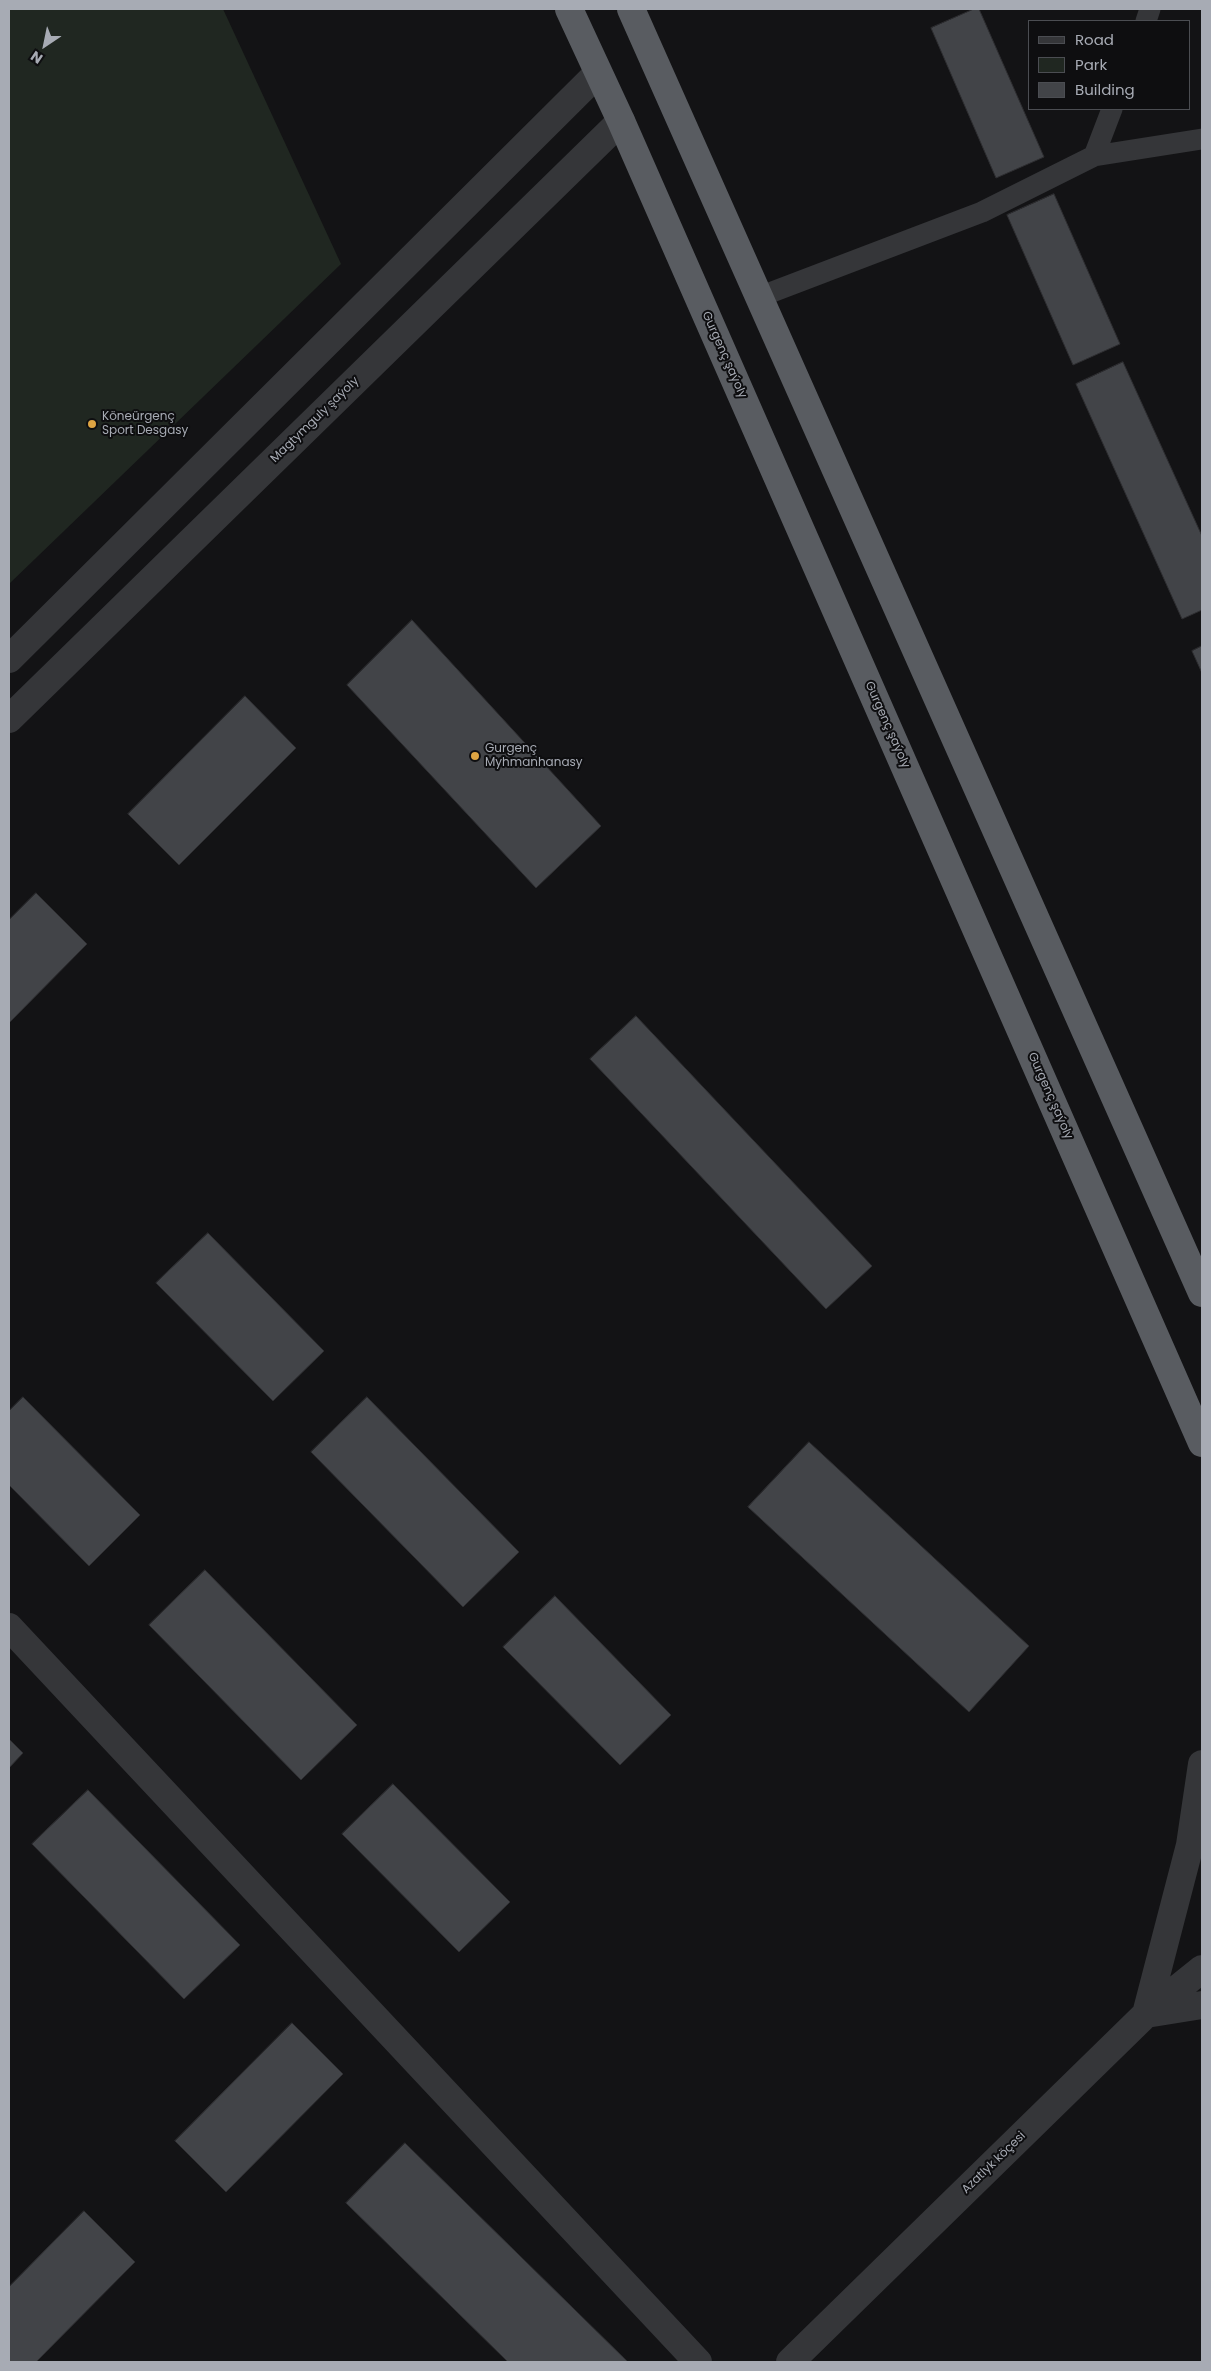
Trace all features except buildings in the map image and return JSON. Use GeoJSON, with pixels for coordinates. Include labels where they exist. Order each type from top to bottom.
{"type":"FeatureCollection","features":[{"type":"Feature","properties":{"kind":"highway","name":"Gurgenç şaýoly"},"geometry":{"type":"LineString","coordinates":[[569,9],[621,121],[1202,1443]]}},
{"type":"Feature","properties":{"kind":"highway"},"geometry":{"type":"LineString","coordinates":[[631,9],[1202,1293]]}},
{"type":"Feature","properties":{"kind":"street"},"geometry":{"type":"LineString","coordinates":[[9,659],[598,73]]}},
{"type":"Feature","properties":{"kind":"street","name":"Magtymguly şaýoly"},"geometry":{"type":"LineString","coordinates":[[9,719],[621,121]]}},
{"type":"Feature","properties":{"kind":"street"},"geometry":{"type":"LineString","coordinates":[[9,1627],[698,2362]]}},
{"type":"Feature","properties":{"kind":"street"},"geometry":{"type":"LineString","coordinates":[[1202,1764],[1190,1845],[1146,2014],[1202,2005]]}},
{"type":"Feature","properties":{"kind":"street","name":"Azatlyk köçesi"},"geometry":{"type":"LineString","coordinates":[[790,2362],[1146,2014],[1202,1969]]}},
{"type":"Feature","properties":{"kind":"lane"},"geometry":{"type":"LineString","coordinates":[[1094,156],[1112,110]]}},
{"type":"Feature","properties":{"kind":"lane"},"geometry":{"type":"LineString","coordinates":[[760,297],[982,212],[1094,156],[1202,138]]}},
{"type":"Feature","properties":{"kind":"green space","name":"Köneürgenç Sport Desgasy"},"geometry":{"type":"Polygon","coordinates":[[[9,9],[223,9],[341,264],[9,584],[9,9]]]}},
{"type":"Feature","properties":{"kind":"place","name":"Köneürgenç Sport Desgasy"},"geometry":{"type":"Point","coordinates":[92,424]}},
{"type":"Feature","properties":{"kind":"place","name":"Gurgenç Myhmanhanasy"},"geometry":{"type":"Point","coordinates":[475,756]}}]}
